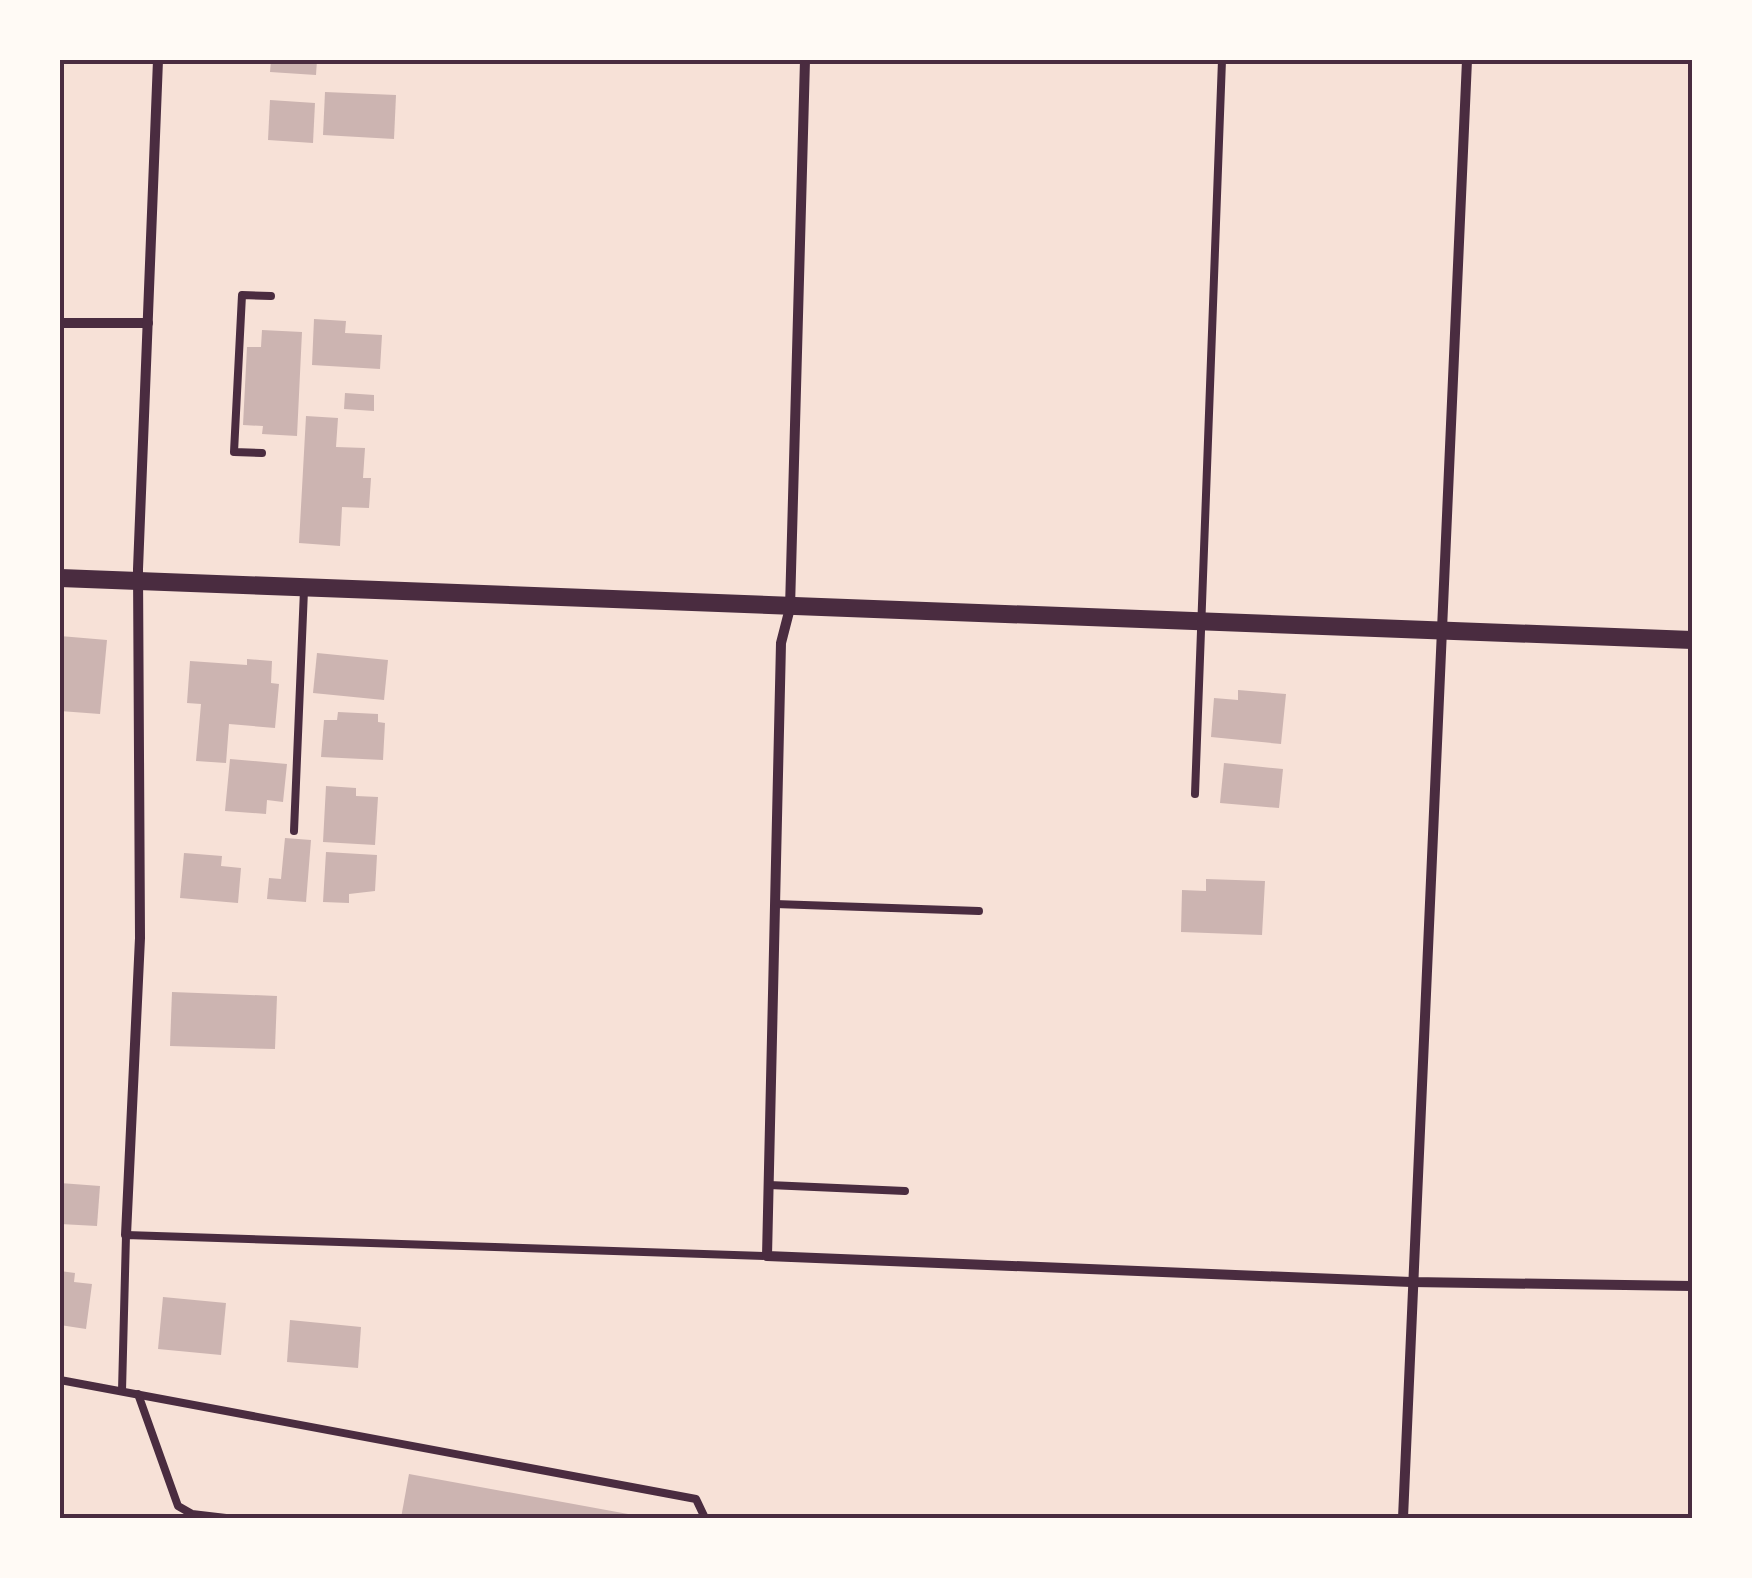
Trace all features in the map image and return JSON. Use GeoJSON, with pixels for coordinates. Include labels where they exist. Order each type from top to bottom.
{"type":"FeatureCollection","features":[{"type":"Feature","properties":{"kind":"street"},"geometry":{"type":"LineString","coordinates":[[126,1235],[140,938],[138,581],[158,60]]}},
{"type":"Feature","properties":{"kind":"street"},"geometry":{"type":"LineString","coordinates":[[804,60],[790,608],[781,643],[767,1256],[1411,1282],[1692,1286]]}},
{"type":"Feature","properties":{"kind":"street"},"geometry":{"type":"LineString","coordinates":[[1403,1518],[1467,60]]}},
{"type":"Feature","properties":{"kind":"street"},"geometry":{"type":"LineString","coordinates":[[60,323],[148,323]]}},
{"type":"Feature","properties":{"kind":"street"},"geometry":{"type":"LineString","coordinates":[[60,578],[1692,640]]}},
{"type":"Feature","properties":{"kind":"lane"},"geometry":{"type":"LineString","coordinates":[[1195,794],[1222,60]]}},
{"type":"Feature","properties":{"kind":"lane"},"geometry":{"type":"LineString","coordinates":[[262,453],[234,452],[242,295],[271,296]]}},
{"type":"Feature","properties":{"kind":"lane"},"geometry":{"type":"LineString","coordinates":[[294,831],[304,588]]}},
{"type":"Feature","properties":{"kind":"lane"},"geometry":{"type":"LineString","coordinates":[[775,904],[979,911]]}},
{"type":"Feature","properties":{"kind":"lane"},"geometry":{"type":"LineString","coordinates":[[769,1185],[905,1190]]}},
{"type":"Feature","properties":{"kind":"lane"},"geometry":{"type":"LineString","coordinates":[[122,1392],[126,1235],[767,1256]]}},
{"type":"Feature","properties":{"kind":"lane"},"geometry":{"type":"LineString","coordinates":[[60,1380],[696,1499],[705,1518]]}},
{"type":"Feature","properties":{"kind":"lane"},"geometry":{"type":"LineString","coordinates":[[138,1394],[178,1506],[192,1514],[226,1518]]}},
{"type":"Feature","properties":{"kind":"building"},"geometry":{"type":"Polygon","coordinates":[[[271,60],[317,60],[316,75],[270,72],[271,60]]]}},
{"type":"Feature","properties":{"kind":"building"},"geometry":{"type":"Polygon","coordinates":[[[325,92],[396,95],[394,139],[323,135],[325,92]]]}},
{"type":"Feature","properties":{"kind":"building"},"geometry":{"type":"Polygon","coordinates":[[[270,100],[315,103],[313,143],[268,140],[270,100]]]}},
{"type":"Feature","properties":{"kind":"building"},"geometry":{"type":"Polygon","coordinates":[[[314,319],[346,321],[345,333],[382,335],[380,369],[312,365],[314,319]]]}},
{"type":"Feature","properties":{"kind":"building"},"geometry":{"type":"Polygon","coordinates":[[[262,330],[302,332],[297,436],[262,434],[263,426],[243,425],[247,347],[261,347],[262,330]]]}},
{"type":"Feature","properties":{"kind":"building"},"geometry":{"type":"Polygon","coordinates":[[[345,393],[374,395],[374,411],[344,409],[345,393]]]}},
{"type":"Feature","properties":{"kind":"building"},"geometry":{"type":"Polygon","coordinates":[[[306,416],[338,418],[336,447],[365,448],[363,478],[371,478],[369,508],[342,507],[340,546],[299,543],[306,416]]]}},
{"type":"Feature","properties":{"kind":"building"},"geometry":{"type":"Polygon","coordinates":[[[60,636],[107,640],[100,714],[60,711],[60,636]]]}},
{"type":"Feature","properties":{"kind":"building"},"geometry":{"type":"Polygon","coordinates":[[[317,653],[388,660],[384,700],[313,693],[317,653]]]}},
{"type":"Feature","properties":{"kind":"building"},"geometry":{"type":"Polygon","coordinates":[[[247,659],[272,661],[271,683],[279,684],[275,728],[229,724],[226,763],[196,761],[201,704],[187,703],[190,661],[247,665],[247,659]]]}},
{"type":"Feature","properties":{"kind":"building"},"geometry":{"type":"Polygon","coordinates":[[[1238,690],[1286,694],[1281,744],[1211,737],[1214,698],[1238,700],[1238,690]]]}},
{"type":"Feature","properties":{"kind":"building"},"geometry":{"type":"Polygon","coordinates":[[[338,712],[378,714],[378,722],[385,723],[383,760],[321,757],[324,720],[337,720],[338,712]]]}},
{"type":"Feature","properties":{"kind":"building"},"geometry":{"type":"Polygon","coordinates":[[[230,759],[287,764],[283,802],[267,800],[266,814],[225,811],[230,759]]]}},
{"type":"Feature","properties":{"kind":"building"},"geometry":{"type":"Polygon","coordinates":[[[1224,763],[1283,769],[1279,808],[1220,803],[1224,763]]]}},
{"type":"Feature","properties":{"kind":"building"},"geometry":{"type":"Polygon","coordinates":[[[326,786],[356,788],[356,796],[378,797],[375,845],[323,842],[326,786]]]}},
{"type":"Feature","properties":{"kind":"building"},"geometry":{"type":"Polygon","coordinates":[[[285,838],[311,840],[306,902],[267,899],[269,878],[281,879],[285,838]]]}},
{"type":"Feature","properties":{"kind":"building"},"geometry":{"type":"Polygon","coordinates":[[[326,852],[377,855],[375,891],[349,894],[349,903],[323,902],[326,852]]]}},
{"type":"Feature","properties":{"kind":"building"},"geometry":{"type":"Polygon","coordinates":[[[184,853],[222,856],[221,866],[241,868],[238,903],[180,898],[184,853]]]}},
{"type":"Feature","properties":{"kind":"building"},"geometry":{"type":"Polygon","coordinates":[[[1206,879],[1265,881],[1262,935],[1181,932],[1182,890],[1206,891],[1206,879]]]}},
{"type":"Feature","properties":{"kind":"building"},"geometry":{"type":"Polygon","coordinates":[[[172,992],[277,996],[275,1049],[170,1046],[172,992]]]}},
{"type":"Feature","properties":{"kind":"building"},"geometry":{"type":"Polygon","coordinates":[[[60,1183],[100,1186],[97,1226],[60,1224],[60,1183]]]}},
{"type":"Feature","properties":{"kind":"building"},"geometry":{"type":"Polygon","coordinates":[[[60,1271],[75,1273],[74,1282],[92,1284],[86,1329],[60,1325],[60,1271]]]}},
{"type":"Feature","properties":{"kind":"building"},"geometry":{"type":"Polygon","coordinates":[[[163,1297],[226,1303],[221,1355],[158,1349],[163,1297]]]}},
{"type":"Feature","properties":{"kind":"building"},"geometry":{"type":"Polygon","coordinates":[[[290,1320],[361,1327],[358,1368],[287,1362],[290,1320]]]}},
{"type":"Feature","properties":{"kind":"building"},"geometry":{"type":"Polygon","coordinates":[[[409,1474],[639,1516],[639,1518],[401,1518],[409,1474]]]}}]}
